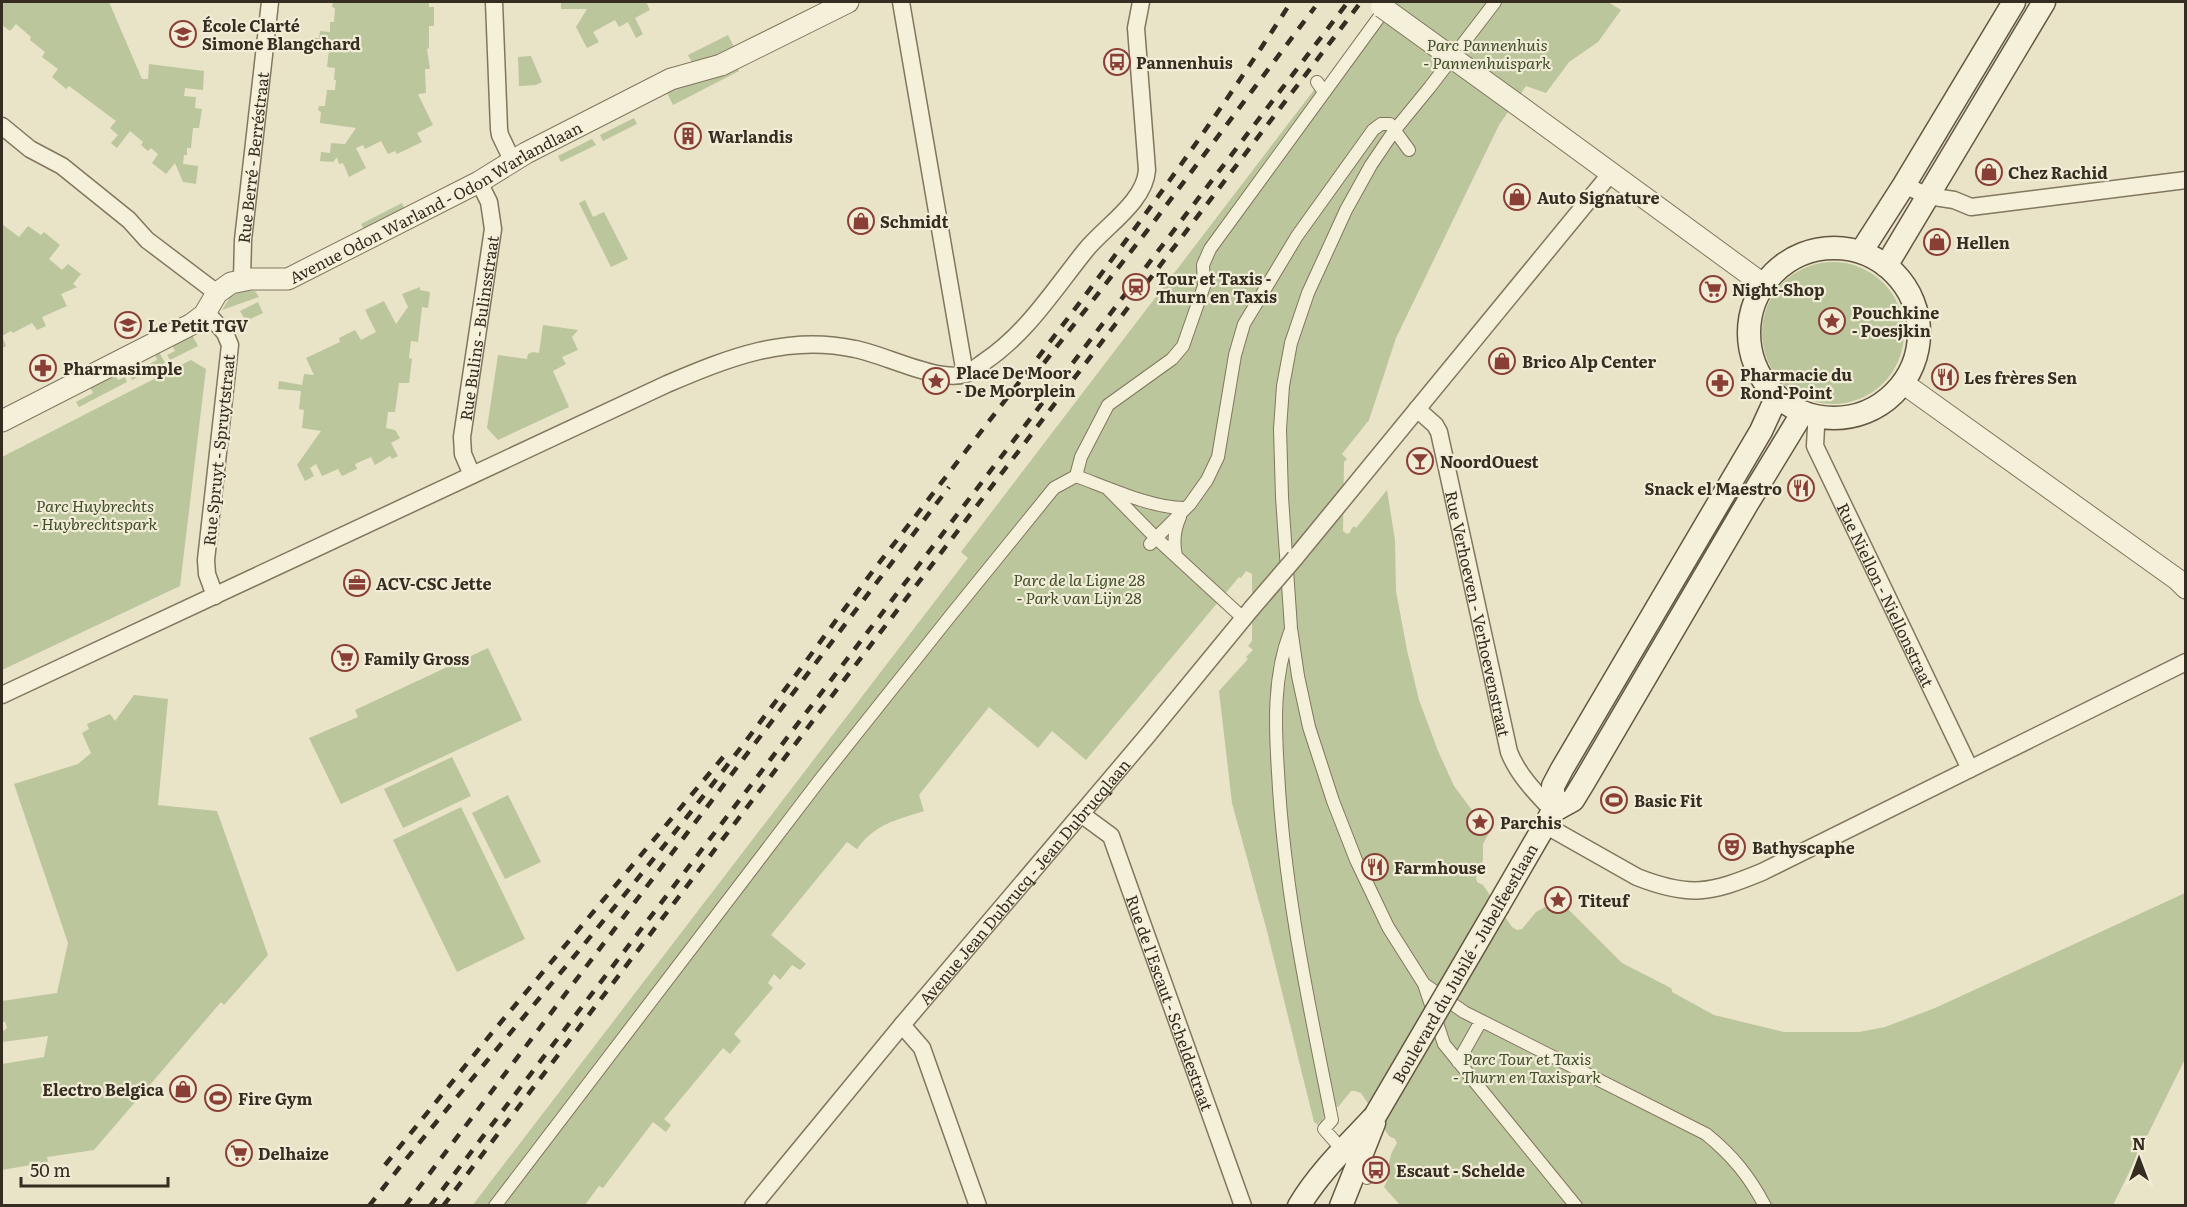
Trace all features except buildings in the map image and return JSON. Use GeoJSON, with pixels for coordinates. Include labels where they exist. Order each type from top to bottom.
{"type":"FeatureCollection","features":[{"type":"Feature","properties":{"kind":"main road"},"geometry":{"type":"LineString","coordinates":[[1861,252],[2014,2]]}},
{"type":"Feature","properties":{"kind":"main road"},"geometry":{"type":"LineString","coordinates":[[1886,266],[2044,2]]}},
{"type":"Feature","properties":{"kind":"main road"},"geometry":{"type":"LineString","coordinates":[[1828,248],[1861,252],[1886,266],[1902,281],[1911,297],[1917,314],[1919,332],[1912,367],[1902,383],[1884,401],[1861,413],[1834,418],[1812,414],[1778,396],[1763,380],[1750,350],[1750,316],[1764,285],[1782,265],[1796,256],[1828,248]]}},
{"type":"Feature","properties":{"kind":"main road"},"geometry":{"type":"LineString","coordinates":[[1549,818],[1553,786],[1562,769],[1755,441],[1778,396]]}},
{"type":"Feature","properties":{"kind":"main road"},"geometry":{"type":"LineString","coordinates":[[1549,818],[1573,800],[1747,504],[1812,414]]}},
{"type":"Feature","properties":{"kind":"main road","name":"Boulevard du Jubilé - Jubelfeestlaan"},"geometry":{"type":"LineString","coordinates":[[1299,1206],[1308,1191],[1342,1150],[1375,1116],[1549,818]]}},
{"type":"Feature","properties":{"kind":"main road","name":"Boulevard du Jubilé - Jubelfeestlaan"},"geometry":{"type":"LineString","coordinates":[[1341,1206],[1362,1173],[1375,1116]]}},
{"type":"Feature","properties":{"kind":"street","name":"Rue Berré - Berréstraat"},"geometry":{"type":"LineString","coordinates":[[242,279],[243,240],[270,2]]}},
{"type":"Feature","properties":{"kind":"street"},"geometry":{"type":"LineString","coordinates":[[494,2],[499,129],[513,162]]}},
{"type":"Feature","properties":{"kind":"street","name":"Avenue Odon Warland - Odon Warlandlaan"},"geometry":{"type":"LineString","coordinates":[[217,293],[231,283],[242,279],[288,279],[479,182],[671,79],[721,65],[848,2]]}},
{"type":"Feature","properties":{"kind":"street"},"geometry":{"type":"LineString","coordinates":[[901,2],[965,374]]}},
{"type":"Feature","properties":{"kind":"street"},"geometry":{"type":"LineString","coordinates":[[2,695],[667,384],[710,365],[752,351],[783,345],[855,348],[921,370],[965,374],[992,357],[1026,327],[1087,249],[1134,200],[1144,185],[1147,170],[1136,28],[1141,2]]}},
{"type":"Feature","properties":{"kind":"street"},"geometry":{"type":"LineString","coordinates":[[1375,2],[1764,285]]}},
{"type":"Feature","properties":{"kind":"street"},"geometry":{"type":"LineString","coordinates":[[495,1206],[822,777],[944,622],[1054,488],[1076,476],[1081,457],[1108,405],[1180,351],[1204,286],[1203,265],[1210,249],[1321,87],[1390,2]]}},
{"type":"Feature","properties":{"kind":"street"},"geometry":{"type":"LineString","coordinates":[[1495,2],[1394,131],[1371,165],[1346,210],[1308,293],[1291,343],[1283,386],[1280,429],[1282,496],[1291,628],[1309,727],[1333,801],[1356,860],[1388,927],[1424,984],[1444,1044],[1576,1206]]}},
{"type":"Feature","properties":{"kind":"street"},"geometry":{"type":"LineString","coordinates":[[1153,541],[1186,508],[1207,480],[1218,457],[1235,355],[1244,324],[1297,236],[1373,130],[1381,124],[1390,124],[1409,150]]}},
{"type":"Feature","properties":{"kind":"street"},"geometry":{"type":"LineString","coordinates":[[2,126],[30,149],[62,166],[129,220],[147,240],[217,293],[206,312],[192,324],[2,421]]}},
{"type":"Feature","properties":{"kind":"street","name":"Avenue Jean Dubrucq - Jean Dubrucqlaan"},"geometry":{"type":"LineString","coordinates":[[753,1206],[1344,499],[1611,173]]}},
{"type":"Feature","properties":{"kind":"street"},"geometry":{"type":"LineString","coordinates":[[1904,185],[1928,196],[1954,200],[1971,207],[2186,180]]}},
{"type":"Feature","properties":{"kind":"street","name":"Rue Bulins - Bulinsstraat"},"geometry":{"type":"LineString","coordinates":[[472,475],[463,453],[462,437],[493,230],[489,202],[479,182]]}},
{"type":"Feature","properties":{"kind":"street","name":"Rue Spruyt - Spruytstraat"},"geometry":{"type":"LineString","coordinates":[[206,312],[225,333],[230,345],[206,561],[207,574],[215,596]]}},
{"type":"Feature","properties":{"kind":"street"},"geometry":{"type":"LineString","coordinates":[[1902,383],[2178,580],[2186,588]]}},
{"type":"Feature","properties":{"kind":"street","name":"Rue Verhoeven - Verhoevenstraat"},"geometry":{"type":"LineString","coordinates":[[1417,410],[1435,425],[1438,432],[1509,752],[1516,768],[1549,818],[1637,877],[1667,888],[1699,892],[1731,885],[1762,872],[2186,662]]}},
{"type":"Feature","properties":{"kind":"street","name":"Rue Niellon - Niellonstraat"},"geometry":{"type":"LineString","coordinates":[[1812,414],[1816,427],[1815,446],[1970,769]]}},
{"type":"Feature","properties":{"kind":"street"},"geometry":{"type":"LineString","coordinates":[[1076,476],[1151,502],[1186,508]]}},
{"type":"Feature","properties":{"kind":"street"},"geometry":{"type":"LineString","coordinates":[[1106,487],[1153,541],[1176,556],[1247,613]]}},
{"type":"Feature","properties":{"kind":"street"},"geometry":{"type":"LineString","coordinates":[[1176,556],[1175,532],[1186,508]]}},
{"type":"Feature","properties":{"kind":"street"},"geometry":{"type":"LineString","coordinates":[[1291,628],[1281,664],[1278,686],[1277,750],[1280,810],[1296,927],[1332,1120],[1324,1129],[1362,1173]]}},
{"type":"Feature","properties":{"kind":"street","name":"Rue de l'Escaut - Scheldestraat"},"geometry":{"type":"LineString","coordinates":[[1081,814],[1111,836],[1243,1206]]}},
{"type":"Feature","properties":{"kind":"street"},"geometry":{"type":"LineString","coordinates":[[1424,984],[1464,1012],[1706,1134],[1731,1155],[1752,1181],[1766,1206]]}},
{"type":"Feature","properties":{"kind":"street"},"geometry":{"type":"LineString","coordinates":[[1458,1062],[1481,1021]]}},
{"type":"Feature","properties":{"kind":"street"},"geometry":{"type":"LineString","coordinates":[[902,1025],[922,1048],[978,1206]]}},
{"type":"Feature","properties":{"kind":"green space"},"geometry":{"type":"Polygon","coordinates":[[[2,2],[109,2],[142,79],[148,79],[149,64],[204,71],[203,90],[185,88],[184,96],[196,97],[195,108],[202,109],[199,128],[193,128],[191,148],[187,148],[183,164],[198,166],[196,184],[183,182],[175,163],[166,174],[152,163],[158,154],[151,148],[148,151],[141,145],[143,142],[130,131],[117,148],[111,143],[118,135],[110,128],[116,121],[69,86],[66,89],[52,77],[58,69],[42,57],[45,52],[16,24],[10,31],[2,25],[2,2]]]}},
{"type":"Feature","properties":{"kind":"green space"},"geometry":{"type":"Polygon","coordinates":[[[333,2],[429,2],[429,7],[434,7],[434,26],[429,26],[429,48],[427,49],[430,69],[425,69],[426,93],[418,94],[433,125],[417,133],[422,142],[397,154],[395,151],[388,154],[381,141],[365,149],[363,145],[356,148],[366,168],[349,177],[343,163],[339,164],[337,157],[333,162],[320,161],[321,152],[330,153],[331,143],[345,144],[356,128],[320,123],[319,106],[325,106],[327,90],[335,90],[336,80],[334,80],[335,68],[327,67],[329,50],[314,48],[315,38],[319,38],[320,31],[330,32],[330,22],[334,22],[333,2]]]}},
{"type":"Feature","properties":{"kind":"green space"},"geometry":{"type":"Polygon","coordinates":[[[561,2],[646,2],[650,10],[635,18],[643,34],[636,38],[628,22],[619,27],[615,20],[593,32],[599,42],[587,48],[576,27],[587,9],[561,9],[561,2]]]}},
{"type":"Feature","properties":{"kind":"green space","name":"Parc Tour et Taxis - Thurn en Taxispark"},"geometry":{"type":"Polygon","coordinates":[[[1385,2],[1608,2],[1621,10],[1598,42],[1569,62],[1546,93],[1526,86],[1499,125],[1396,338],[1369,420],[1342,454],[1347,459],[1344,462],[1343,531],[1347,534],[1354,526],[1356,528],[1387,490],[1395,540],[1396,591],[1419,700],[1454,786],[1489,833],[1483,844],[1483,860],[1476,877],[1477,882],[1483,885],[1512,927],[1517,930],[1522,929],[1536,912],[1547,906],[1554,895],[1622,963],[1667,986],[1672,989],[1672,992],[1714,1015],[1784,1032],[1859,1032],[1885,1027],[1935,1008],[2185,893],[2185,1059],[2113,1205],[1400,1205],[1384,1187],[1389,1177],[1389,1162],[1397,1143],[1389,1136],[1361,1093],[1351,1091],[1339,1106],[1325,1114],[1321,1123],[1319,1122],[1318,1125],[1314,1122],[1267,931],[1232,803],[1219,691],[1248,659],[1246,657],[1253,650],[1248,646],[1252,641],[1252,574],[1246,571],[1086,760],[1052,731],[1038,748],[989,707],[919,795],[924,811],[895,820],[879,828],[857,849],[847,842],[771,935],[806,964],[800,970],[792,965],[780,980],[774,974],[768,983],[773,988],[734,1034],[741,1041],[730,1054],[723,1048],[664,1119],[671,1125],[666,1132],[653,1122],[603,1188],[599,1186],[585,1205],[472,1206],[968,558],[961,552],[1314,90],[1324,92],[1385,2]]]}},
{"type":"Feature","properties":{"kind":"green space"},"geometry":{"type":"Polygon","coordinates":[[[728,35],[735,49],[693,64],[688,55],[728,35]]]}},
{"type":"Feature","properties":{"kind":"green space"},"geometry":{"type":"Polygon","coordinates":[[[531,56],[542,82],[536,85],[519,86],[518,57],[531,56]]]}},
{"type":"Feature","properties":{"kind":"green space"},"geometry":{"type":"Polygon","coordinates":[[[737,67],[739,71],[673,105],[666,91],[737,67]]]}},
{"type":"Feature","properties":{"kind":"green space"},"geometry":{"type":"Polygon","coordinates":[[[634,118],[637,124],[603,141],[600,135],[634,118]]]}},
{"type":"Feature","properties":{"kind":"green space"},"geometry":{"type":"Polygon","coordinates":[[[592,139],[596,145],[561,162],[558,156],[592,139]]]}},
{"type":"Feature","properties":{"kind":"green space"},"geometry":{"type":"Polygon","coordinates":[[[585,200],[593,217],[604,212],[628,259],[611,267],[579,203],[585,200]]]}},
{"type":"Feature","properties":{"kind":"green space"},"geometry":{"type":"Polygon","coordinates":[[[402,203],[405,210],[365,231],[361,224],[402,203]]]}},
{"type":"Feature","properties":{"kind":"green space"},"geometry":{"type":"Polygon","coordinates":[[[2,224],[19,237],[28,226],[41,235],[44,232],[60,245],[49,259],[62,270],[68,264],[81,274],[73,284],[77,287],[61,294],[67,306],[42,317],[46,326],[37,330],[32,323],[2,336],[2,224]]]}},
{"type":"Feature","properties":{"kind":"green space"},"geometry":{"type":"Polygon","coordinates":[[[1833,262],[1860,268],[1883,283],[1898,306],[1904,333],[1898,360],[1883,383],[1860,398],[1833,404],[1806,398],[1783,383],[1768,360],[1762,333],[1768,306],[1783,283],[1806,268],[1833,262]]]}},
{"type":"Feature","properties":{"kind":"green space"},"geometry":{"type":"Polygon","coordinates":[[[420,287],[420,290],[430,292],[428,308],[422,307],[418,342],[411,341],[409,358],[412,359],[409,383],[399,383],[395,412],[388,412],[386,428],[395,430],[400,438],[391,443],[398,456],[392,459],[390,456],[375,465],[371,457],[355,464],[357,469],[342,476],[338,469],[322,476],[316,464],[310,468],[314,476],[305,481],[297,465],[321,431],[302,428],[304,410],[299,409],[301,391],[278,389],[279,381],[302,385],[304,374],[314,375],[306,358],[340,342],[339,338],[355,330],[361,340],[376,332],[365,310],[384,301],[396,324],[408,307],[402,294],[420,287]]]}},
{"type":"Feature","properties":{"kind":"green space"},"geometry":{"type":"Polygon","coordinates":[[[244,290],[255,291],[259,297],[222,310],[230,297],[244,290]]]}},
{"type":"Feature","properties":{"kind":"green space"},"geometry":{"type":"Polygon","coordinates":[[[258,302],[263,313],[246,321],[240,311],[258,302]]]}},
{"type":"Feature","properties":{"kind":"green space"},"geometry":{"type":"Polygon","coordinates":[[[543,325],[578,330],[572,337],[578,350],[562,357],[566,364],[553,371],[569,407],[498,440],[487,428],[498,355],[527,359],[528,354],[539,353],[543,325]]]}},
{"type":"Feature","properties":{"kind":"green space"},"geometry":{"type":"Polygon","coordinates":[[[191,333],[198,346],[170,360],[167,355],[175,351],[171,343],[191,333]]]}},
{"type":"Feature","properties":{"kind":"green space"},"geometry":{"type":"Polygon","coordinates":[[[2,336],[6,346],[2,348],[2,336]]]}},
{"type":"Feature","properties":{"kind":"green space"},"geometry":{"type":"Polygon","coordinates":[[[158,350],[165,363],[132,380],[129,375],[157,360],[154,352],[158,350]]]}},
{"type":"Feature","properties":{"kind":"green space","name":"Parc Huybrechts - Huybrechtspark"},"geometry":{"type":"Polygon","coordinates":[[[191,360],[206,369],[180,586],[2,670],[2,457],[191,360]]]}},
{"type":"Feature","properties":{"kind":"green space"},"geometry":{"type":"Polygon","coordinates":[[[114,373],[118,380],[125,377],[127,382],[79,407],[76,402],[93,393],[89,385],[114,373]]]}},
{"type":"Feature","properties":{"kind":"green space"},"geometry":{"type":"Polygon","coordinates":[[[488,648],[522,720],[341,804],[309,738],[358,717],[355,710],[488,648]]]}},
{"type":"Feature","properties":{"kind":"green space"},"geometry":{"type":"Polygon","coordinates":[[[134,695],[168,699],[158,805],[217,811],[268,955],[224,1005],[221,1002],[94,1150],[47,1157],[48,1162],[2,1170],[2,1064],[44,1057],[48,1036],[2,1042],[2,1032],[7,1028],[5,1022],[2,1022],[2,1001],[57,993],[68,943],[14,784],[78,764],[91,753],[82,733],[89,729],[87,724],[110,714],[115,721],[134,695]]]}},
{"type":"Feature","properties":{"kind":"green space"},"geometry":{"type":"Polygon","coordinates":[[[452,757],[471,796],[403,828],[384,789],[452,757]]]}},
{"type":"Feature","properties":{"kind":"green space"},"geometry":{"type":"Polygon","coordinates":[[[508,795],[541,862],[505,879],[472,813],[508,795]]]}},
{"type":"Feature","properties":{"kind":"green space"},"geometry":{"type":"Polygon","coordinates":[[[461,807],[525,939],[457,972],[393,840],[461,807]]]}},
{"type":"Feature","properties":{"kind":"railway"},"geometry":{"type":"LineString","coordinates":[[369,1206],[700,801],[1142,219],[1291,2]]}},
{"type":"Feature","properties":{"kind":"railway"},"geometry":{"type":"LineString","coordinates":[[430,1206],[1348,2]]}},
{"type":"Feature","properties":{"kind":"railway"},"geometry":{"type":"LineString","coordinates":[[443,1206],[1361,2]]}},
{"type":"Feature","properties":{"kind":"railway"},"geometry":{"type":"LineString","coordinates":[[1044,363],[1150,227],[1315,7]]}},
{"type":"Feature","properties":{"kind":"railway"},"geometry":{"type":"LineString","coordinates":[[405,1206],[949,487]]}},
{"type":"Feature","properties":{"kind":"railway"},"geometry":{"type":"LineString","coordinates":[[385,1165],[491,1034],[729,750]]}},
{"type":"Feature","properties":{"kind":"place","name":"École Clarté Simone Blangchard"},"geometry":{"type":"Point","coordinates":[183,34]}},
{"type":"Feature","properties":{"kind":"place","name":"Pannenhuis"},"geometry":{"type":"Point","coordinates":[1117,62]}},
{"type":"Feature","properties":{"kind":"place","name":"Warlandis"},"geometry":{"type":"Point","coordinates":[688,136]}},
{"type":"Feature","properties":{"kind":"place","name":"Chez Rachid"},"geometry":{"type":"Point","coordinates":[1989,172]}},
{"type":"Feature","properties":{"kind":"place","name":"Auto Signature"},"geometry":{"type":"Point","coordinates":[1517,197]}},
{"type":"Feature","properties":{"kind":"place","name":"Schmidt"},"geometry":{"type":"Point","coordinates":[861,221]}},
{"type":"Feature","properties":{"kind":"place","name":"Hellen"},"geometry":{"type":"Point","coordinates":[1937,242]}},
{"type":"Feature","properties":{"kind":"place","name":"Tour et Taxis - Thurn en Taxis"},"geometry":{"type":"Point","coordinates":[1136,287]}},
{"type":"Feature","properties":{"kind":"place","name":"Night-Shop"},"geometry":{"type":"Point","coordinates":[1713,289]}},
{"type":"Feature","properties":{"kind":"place","name":"Pouchkine - Poesjkin"},"geometry":{"type":"Point","coordinates":[1832,321]}},
{"type":"Feature","properties":{"kind":"place","name":"Le Petit TGV"},"geometry":{"type":"Point","coordinates":[128,325]}},
{"type":"Feature","properties":{"kind":"place","name":"Brico Alp Center"},"geometry":{"type":"Point","coordinates":[1502,361]}},
{"type":"Feature","properties":{"kind":"place","name":"Pharmasimple"},"geometry":{"type":"Point","coordinates":[43,368]}},
{"type":"Feature","properties":{"kind":"place","name":"Les frères Sen"},"geometry":{"type":"Point","coordinates":[1945,377]}},
{"type":"Feature","properties":{"kind":"place","name":"Place De Moor - De Moorplein"},"geometry":{"type":"Point","coordinates":[936,381]}},
{"type":"Feature","properties":{"kind":"place","name":"Pharmacie du Rond-Point"},"geometry":{"type":"Point","coordinates":[1720,383]}},
{"type":"Feature","properties":{"kind":"place","name":"NoordOuest"},"geometry":{"type":"Point","coordinates":[1420,461]}},
{"type":"Feature","properties":{"kind":"place","name":"Snack el Maestro"},"geometry":{"type":"Point","coordinates":[1801,488]}},
{"type":"Feature","properties":{"kind":"place","name":"ACV-CSC Jette"},"geometry":{"type":"Point","coordinates":[357,583]}},
{"type":"Feature","properties":{"kind":"place","name":"Family Gross"},"geometry":{"type":"Point","coordinates":[345,658]}},
{"type":"Feature","properties":{"kind":"place","name":"Basic Fit"},"geometry":{"type":"Point","coordinates":[1614,800]}},
{"type":"Feature","properties":{"kind":"place","name":"Parchis"},"geometry":{"type":"Point","coordinates":[1480,822]}},
{"type":"Feature","properties":{"kind":"place","name":"Bathyscaphe"},"geometry":{"type":"Point","coordinates":[1732,847]}},
{"type":"Feature","properties":{"kind":"place","name":"Farmhouse"},"geometry":{"type":"Point","coordinates":[1375,867]}},
{"type":"Feature","properties":{"kind":"place","name":"Titeuf"},"geometry":{"type":"Point","coordinates":[1558,900]}},
{"type":"Feature","properties":{"kind":"place","name":"Electro Belgica"},"geometry":{"type":"Point","coordinates":[183,1089]}},
{"type":"Feature","properties":{"kind":"place","name":"Fire Gym"},"geometry":{"type":"Point","coordinates":[218,1098]}},
{"type":"Feature","properties":{"kind":"place","name":"Delhaize"},"geometry":{"type":"Point","coordinates":[239,1153]}},
{"type":"Feature","properties":{"kind":"place","name":"Escaut - Schelde"},"geometry":{"type":"Point","coordinates":[1376,1170]}},
{"type":"Feature","properties":{"kind":"park label","name":"Parc Pannenhuis - Pannenhuispark"},"geometry":{"type":"Point","coordinates":[1487,53]}},
{"type":"Feature","properties":{"kind":"park label","name":"Parc de la Ligne 28 - Park van Lijn 28"},"geometry":{"type":"Point","coordinates":[1079,588]}}]}
